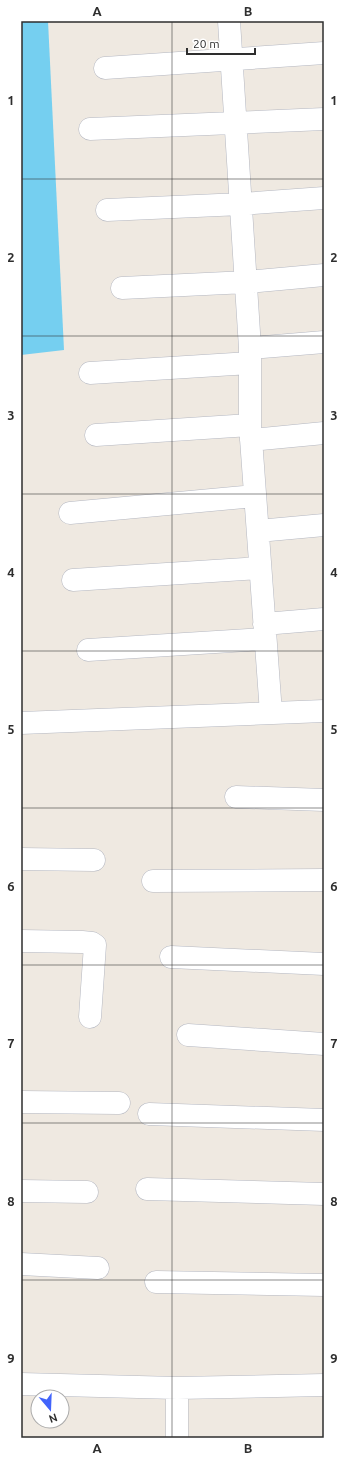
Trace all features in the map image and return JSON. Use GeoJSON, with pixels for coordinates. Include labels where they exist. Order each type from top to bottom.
{"type":"FeatureCollection","features":[{"type":"Feature","properties":{"kind":"street"},"geometry":{"type":"LineString","coordinates":[[229,21],[240,204],[247,282],[251,432],[271,713]]}},
{"type":"Feature","properties":{"kind":"street"},"geometry":{"type":"LineString","coordinates":[[105,68],[324,52]]}},
{"type":"Feature","properties":{"kind":"street"},"geometry":{"type":"LineString","coordinates":[[90,129],[324,119]]}},
{"type":"Feature","properties":{"kind":"street"},"geometry":{"type":"LineString","coordinates":[[107,210],[240,204],[324,198]]}},
{"type":"Feature","properties":{"kind":"street"},"geometry":{"type":"LineString","coordinates":[[122,288],[247,282],[324,275]]}},
{"type":"Feature","properties":{"kind":"street"},"geometry":{"type":"LineString","coordinates":[[90,373],[250,356],[324,342]]}},
{"type":"Feature","properties":{"kind":"street"},"geometry":{"type":"LineString","coordinates":[[96,435],[251,432],[324,433]]}},
{"type":"Feature","properties":{"kind":"street"},"geometry":{"type":"LineString","coordinates":[[70,513],[255,496]]}},
{"type":"Feature","properties":{"kind":"street"},"geometry":{"type":"LineString","coordinates":[[258,531],[324,525]]}},
{"type":"Feature","properties":{"kind":"street"},"geometry":{"type":"LineString","coordinates":[[73,580],[260,568]]}},
{"type":"Feature","properties":{"kind":"street"},"geometry":{"type":"LineString","coordinates":[[88,650],[264,631],[324,619]]}},
{"type":"Feature","properties":{"kind":"street"},"geometry":{"type":"LineString","coordinates":[[21,723],[324,711]]}},
{"type":"Feature","properties":{"kind":"street"},"geometry":{"type":"LineString","coordinates":[[236,797],[324,800]]}},
{"type":"Feature","properties":{"kind":"street"},"geometry":{"type":"LineString","coordinates":[[21,859],[94,860]]}},
{"type":"Feature","properties":{"kind":"street"},"geometry":{"type":"LineString","coordinates":[[152,881],[324,880]]}},
{"type":"Feature","properties":{"kind":"street"},"geometry":{"type":"LineString","coordinates":[[21,941],[92,942],[95,945],[90,1017]]}},
{"type":"Feature","properties":{"kind":"street"},"geometry":{"type":"LineString","coordinates":[[171,957],[324,964]]}},
{"type":"Feature","properties":{"kind":"street"},"geometry":{"type":"LineString","coordinates":[[188,1035],[324,1044]]}},
{"type":"Feature","properties":{"kind":"street"},"geometry":{"type":"LineString","coordinates":[[21,1102],[118,1103]]}},
{"type":"Feature","properties":{"kind":"street"},"geometry":{"type":"LineString","coordinates":[[149,1114],[324,1120]]}},
{"type":"Feature","properties":{"kind":"street"},"geometry":{"type":"LineString","coordinates":[[147,1189],[324,1194]]}},
{"type":"Feature","properties":{"kind":"street"},"geometry":{"type":"LineString","coordinates":[[21,1191],[87,1192]]}},
{"type":"Feature","properties":{"kind":"street"},"geometry":{"type":"LineString","coordinates":[[21,1264],[98,1268]]}},
{"type":"Feature","properties":{"kind":"street"},"geometry":{"type":"LineString","coordinates":[[156,1282],[324,1284]]}},
{"type":"Feature","properties":{"kind":"street"},"geometry":{"type":"LineString","coordinates":[[21,1384],[177,1388],[324,1386]]}},
{"type":"Feature","properties":{"kind":"street"},"geometry":{"type":"LineString","coordinates":[[177,1388],[177,1438]]}},
{"type":"Feature","properties":{"kind":"water"},"geometry":{"type":"Polygon","coordinates":[[[21,21],[48,21],[64,350],[21,355],[21,21]]]}}]}
